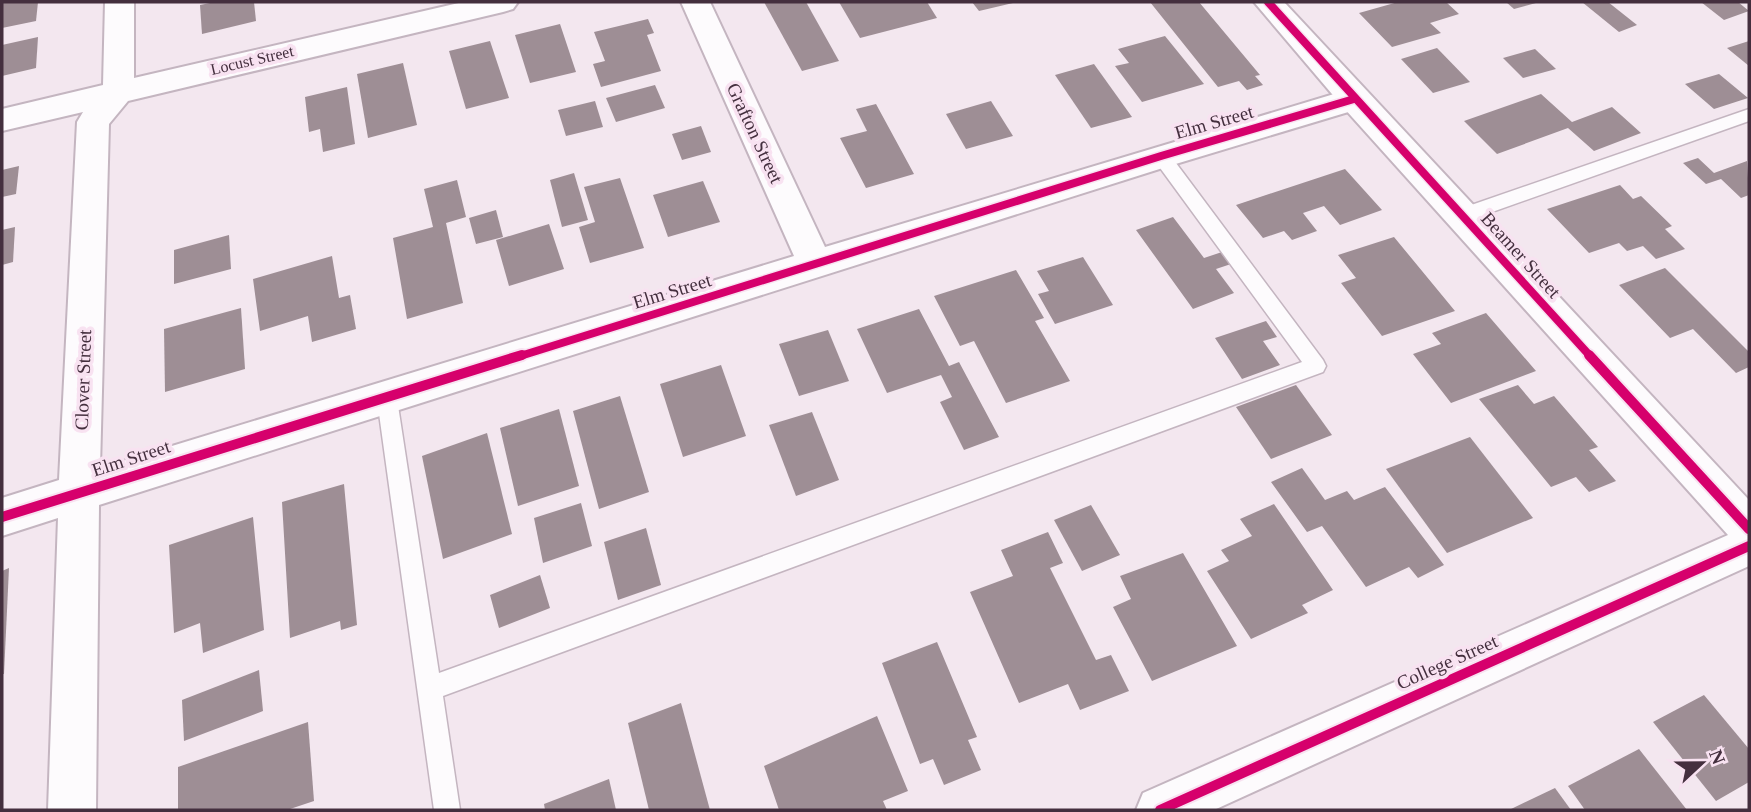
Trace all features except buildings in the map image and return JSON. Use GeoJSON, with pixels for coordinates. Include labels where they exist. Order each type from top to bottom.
{"type":"FeatureCollection","features":[{"type":"Feature","properties":{"kind":"street"},"geometry":{"type":"LineString","coordinates":[[118,2],[118,92]]}},
{"type":"Feature","properties":{"kind":"street","name":"Locust Street"},"geometry":{"type":"LineString","coordinates":[[2,120],[503,2]]}},
{"type":"Feature","properties":{"kind":"street","name":"Grafton Street"},"geometry":{"type":"LineString","coordinates":[[695,2],[815,264]]}},
{"type":"Feature","properties":{"kind":"street","name":"Beamer Street"},"geometry":{"type":"LineString","coordinates":[[1268,2],[1749,529]]}},
{"type":"Feature","properties":{"kind":"street","name":"Clover Street"},"geometry":{"type":"LineString","coordinates":[[72,810],[79,494],[93,122],[118,92]]}},
{"type":"Feature","properties":{"kind":"street","name":"Elm Street"},"geometry":{"type":"LineString","coordinates":[[2,517],[1161,156],[1354,99]]}},
{"type":"Feature","properties":{"kind":"street","name":"College Street"},"geometry":{"type":"LineString","coordinates":[[1160,810],[1749,546]]}},
{"type":"Feature","properties":{"kind":"lane"},"geometry":{"type":"LineString","coordinates":[[1461,216],[1749,115]]}},
{"type":"Feature","properties":{"kind":"lane"},"geometry":{"type":"LineString","coordinates":[[428,689],[1316,366],[1161,156]]}},
{"type":"Feature","properties":{"kind":"lane"},"geometry":{"type":"LineString","coordinates":[[387,399],[447,810]]}},
{"type":"Feature","properties":{"kind":"cycle path"},"geometry":{"type":"LineString","coordinates":[[1268,2],[1749,529]]}},
{"type":"Feature","properties":{"kind":"cycle path"},"geometry":{"type":"LineString","coordinates":[[2,517],[1161,156],[1354,99]]}},
{"type":"Feature","properties":{"kind":"cycle path"},"geometry":{"type":"LineString","coordinates":[[1160,810],[1749,546]]}}]}
